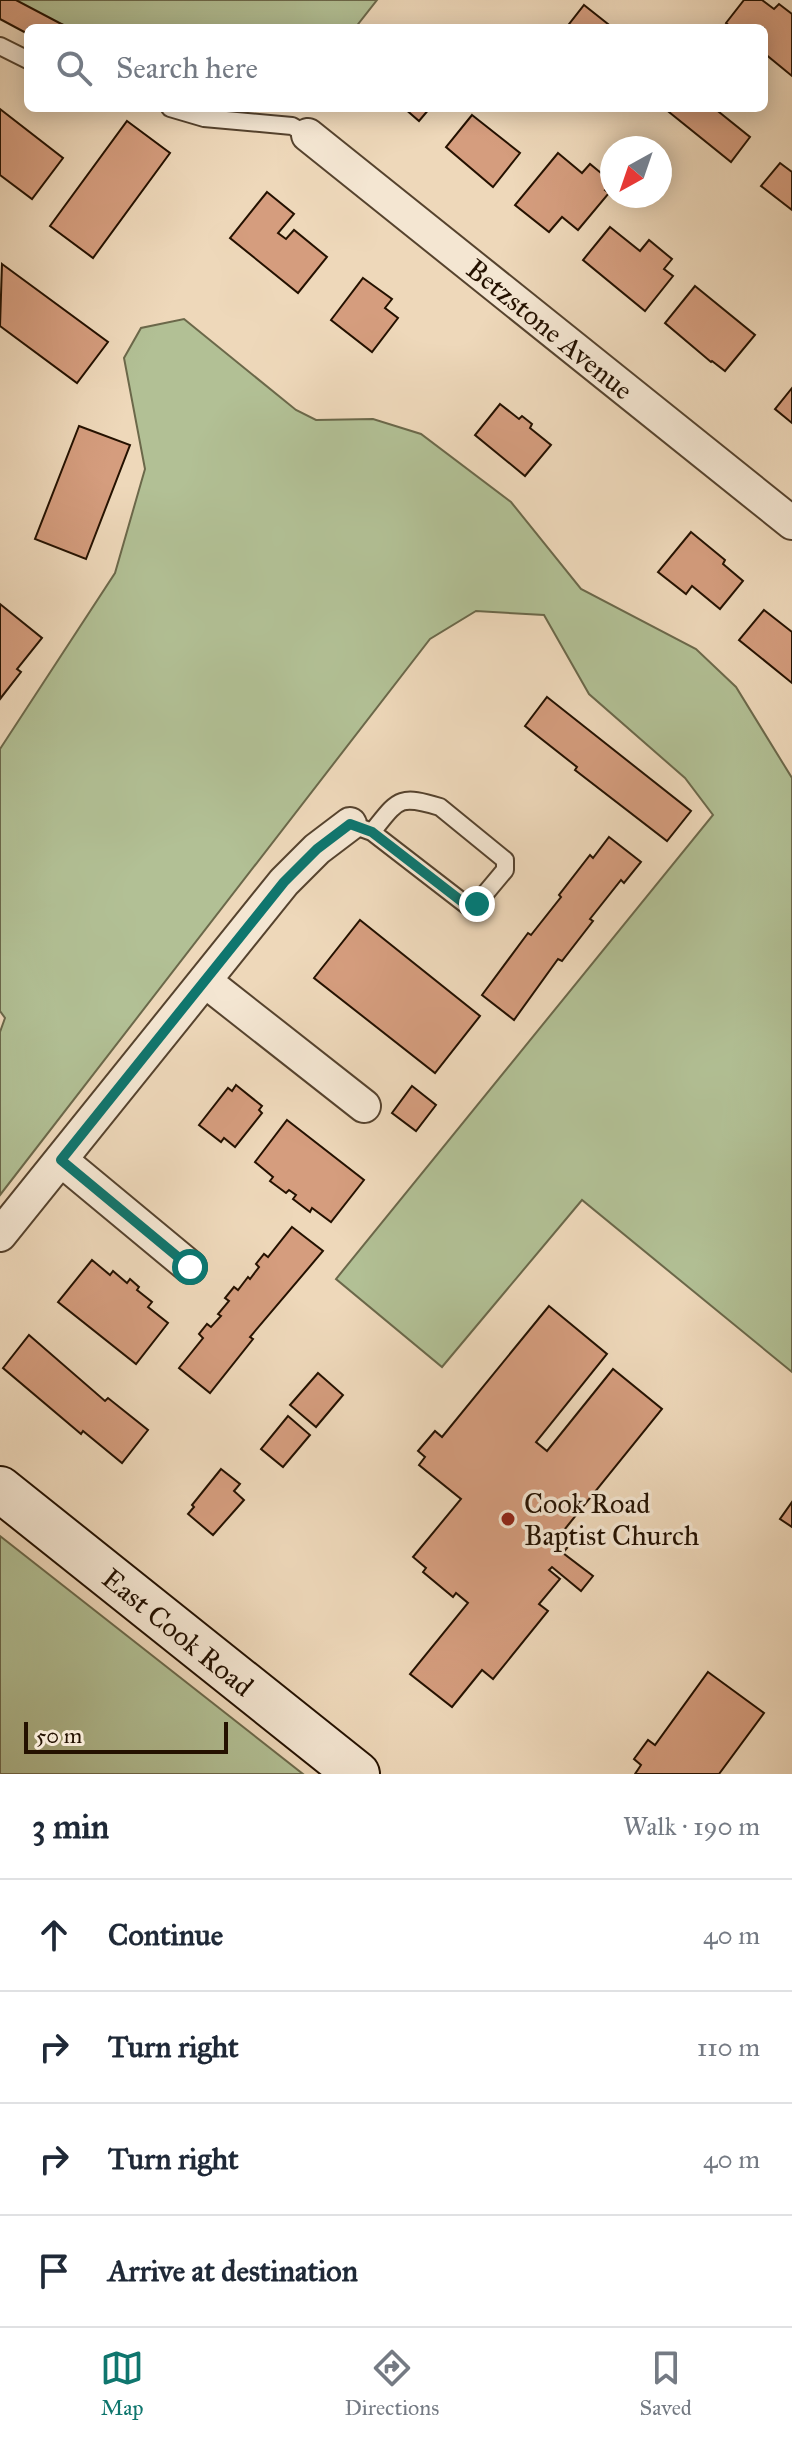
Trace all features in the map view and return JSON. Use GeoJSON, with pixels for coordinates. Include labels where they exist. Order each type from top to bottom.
{"type":"FeatureCollection","features":[{"type":"Feature","properties":{"kind":"main road","name":"East Cook Road"},"geometry":{"type":"LineString","coordinates":[[0,1489],[357,1774]]}},
{"type":"Feature","properties":{"kind":"street","name":"Betzstone Avenue"},"geometry":{"type":"LineString","coordinates":[[308,135],[792,523]]}},
{"type":"Feature","properties":{"kind":"street"},"geometry":{"type":"LineString","coordinates":[[0,1235],[296,868],[317,849],[361,828]]}},
{"type":"Feature","properties":{"kind":"street"},"geometry":{"type":"LineString","coordinates":[[205,981],[364,1106]]}},
{"type":"Feature","properties":{"kind":"street"},"geometry":{"type":"LineString","coordinates":[[61,1160],[190,1267]]}},
{"type":"Feature","properties":{"kind":"lane"},"geometry":{"type":"LineString","coordinates":[[0,46],[24,58]]}},
{"type":"Feature","properties":{"kind":"lane"},"geometry":{"type":"LineString","coordinates":[[184,112],[204,118],[292,126],[308,135]]}},
{"type":"Feature","properties":{"kind":"lane"},"geometry":{"type":"LineString","coordinates":[[404,799],[428,803],[440,807],[505,860],[505,870],[477,904],[469,907],[361,828],[404,799]]}},
{"type":"Feature","properties":{"kind":"green space"},"geometry":{"type":"Polygon","coordinates":[[[0,0],[377,0],[358,24],[61,24],[0,4],[0,0]]]}},
{"type":"Feature","properties":{"kind":"green space"},"geometry":{"type":"Polygon","coordinates":[[[184,319],[296,410],[316,420],[373,419],[421,434],[511,502],[581,589],[696,649],[736,687],[792,778],[792,1372],[582,1200],[442,1367],[336,1279],[713,815],[685,778],[589,694],[544,615],[476,611],[430,639],[0,1195],[0,1032],[5,1018],[0,1011],[0,749],[115,573],[145,469],[124,358],[141,328],[184,319]]]}},
{"type":"Feature","properties":{"kind":"green space"},"geometry":{"type":"Polygon","coordinates":[[[0,1536],[303,1774],[0,1774],[0,1536]]]}},
{"type":"Feature","properties":{"kind":"building"},"geometry":{"type":"Polygon","coordinates":[[[0,0],[16,0],[61,24],[24,24],[24,32],[0,19],[0,0]]]}},
{"type":"Feature","properties":{"kind":"building"},"geometry":{"type":"Polygon","coordinates":[[[744,0],[762,0],[774,9],[779,4],[792,14],[792,76],[768,56],[768,24],[726,23],[744,0]]]}},
{"type":"Feature","properties":{"kind":"building"},"geometry":{"type":"Polygon","coordinates":[[[584,5],[608,24],[569,24],[584,5]]]}},
{"type":"Feature","properties":{"kind":"building"},"geometry":{"type":"Polygon","coordinates":[[[0,109],[63,158],[32,199],[0,175],[0,109]]]}},
{"type":"Feature","properties":{"kind":"building"},"geometry":{"type":"Polygon","coordinates":[[[409,112],[427,112],[419,121],[409,112]]]}},
{"type":"Feature","properties":{"kind":"building"},"geometry":{"type":"Polygon","coordinates":[[[669,112],[719,112],[750,137],[731,162],[669,112]]]}},
{"type":"Feature","properties":{"kind":"building"},"geometry":{"type":"Polygon","coordinates":[[[472,115],[520,153],[493,187],[446,147],[472,115]]]}},
{"type":"Feature","properties":{"kind":"building"},"geometry":{"type":"Polygon","coordinates":[[[127,121],[170,153],[93,258],[50,226],[127,121]]]}},
{"type":"Feature","properties":{"kind":"building"},"geometry":{"type":"Polygon","coordinates":[[[558,153],[582,173],[590,164],[600,172],[600,204],[578,230],[562,217],[549,232],[515,205],[558,153]]]}},
{"type":"Feature","properties":{"kind":"building"},"geometry":{"type":"Polygon","coordinates":[[[780,163],[792,172],[792,210],[761,186],[780,163]]]}},
{"type":"Feature","properties":{"kind":"building"},"geometry":{"type":"Polygon","coordinates":[[[267,192],[294,214],[278,233],[286,239],[294,230],[327,257],[298,293],[230,238],[267,192]]]}},
{"type":"Feature","properties":{"kind":"building"},"geometry":{"type":"Polygon","coordinates":[[[610,227],[640,251],[649,240],[672,259],[664,269],[673,276],[645,311],[583,260],[610,227]]]}},
{"type":"Feature","properties":{"kind":"building"},"geometry":{"type":"Polygon","coordinates":[[[2,264],[108,342],[77,383],[0,326],[2,264]]]}},
{"type":"Feature","properties":{"kind":"building"},"geometry":{"type":"Polygon","coordinates":[[[363,278],[392,299],[385,308],[398,318],[372,352],[331,320],[363,278]]]}},
{"type":"Feature","properties":{"kind":"building"},"geometry":{"type":"Polygon","coordinates":[[[695,286],[755,335],[725,371],[665,323],[695,286]]]}},
{"type":"Feature","properties":{"kind":"building"},"geometry":{"type":"Polygon","coordinates":[[[792,388],[792,423],[775,409],[792,388]]]}},
{"type":"Feature","properties":{"kind":"building"},"geometry":{"type":"Polygon","coordinates":[[[500,404],[519,419],[522,416],[532,424],[530,428],[551,445],[525,476],[475,435],[500,404]]]}},
{"type":"Feature","properties":{"kind":"building"},"geometry":{"type":"Polygon","coordinates":[[[79,426],[130,445],[86,559],[35,539],[79,426]]]}},
{"type":"Feature","properties":{"kind":"building"},"geometry":{"type":"Polygon","coordinates":[[[691,532],[725,560],[723,564],[743,581],[720,609],[692,586],[686,594],[658,572],[691,532]]]}},
{"type":"Feature","properties":{"kind":"building"},"geometry":{"type":"Polygon","coordinates":[[[0,604],[42,638],[17,669],[21,672],[0,699],[0,604]]]}},
{"type":"Feature","properties":{"kind":"building"},"geometry":{"type":"Polygon","coordinates":[[[764,610],[792,632],[792,683],[739,640],[764,610]]]}},
{"type":"Feature","properties":{"kind":"building"},"geometry":{"type":"Polygon","coordinates":[[[547,697],[691,811],[667,841],[575,770],[577,767],[525,726],[547,697]]]}},
{"type":"Feature","properties":{"kind":"building"},"geometry":{"type":"Polygon","coordinates":[[[609,837],[641,862],[624,883],[621,880],[590,919],[593,921],[562,961],[558,959],[514,1020],[482,995],[528,933],[531,935],[561,897],[559,895],[590,855],[593,858],[609,837]]]}},
{"type":"Feature","properties":{"kind":"building"},"geometry":{"type":"Polygon","coordinates":[[[360,920],[480,1016],[435,1073],[314,978],[360,920]]]}},
{"type":"Feature","properties":{"kind":"building"},"geometry":{"type":"Polygon","coordinates":[[[236,1085],[262,1106],[259,1110],[262,1113],[235,1147],[224,1138],[221,1142],[199,1125],[228,1088],[232,1091],[236,1085]]]}},
{"type":"Feature","properties":{"kind":"building"},"geometry":{"type":"Polygon","coordinates":[[[412,1086],[436,1105],[416,1131],[392,1113],[412,1086]]]}},
{"type":"Feature","properties":{"kind":"building"},"geometry":{"type":"Polygon","coordinates":[[[287,1120],[364,1180],[331,1222],[312,1208],[310,1212],[293,1199],[296,1195],[289,1190],[286,1193],[270,1181],[273,1177],[255,1162],[287,1120]]]}},
{"type":"Feature","properties":{"kind":"building"},"geometry":{"type":"Polygon","coordinates":[[[292,1227],[323,1251],[250,1337],[253,1339],[210,1393],[179,1368],[203,1338],[199,1334],[207,1324],[211,1327],[221,1316],[218,1314],[229,1301],[225,1298],[234,1287],[238,1290],[248,1277],[250,1279],[264,1254],[268,1257],[292,1227]]]}},
{"type":"Feature","properties":{"kind":"building"},"geometry":{"type":"Polygon","coordinates":[[[92,1260],[110,1275],[113,1271],[127,1283],[130,1279],[139,1287],[137,1290],[152,1302],[148,1307],[168,1323],[136,1364],[58,1302],[92,1260]]]}},
{"type":"Feature","properties":{"kind":"building","name":"Cook Road Baptist Church"},"geometry":{"type":"Polygon","coordinates":[[[549,1306],[607,1354],[536,1442],[547,1451],[613,1369],[662,1409],[556,1540],[567,1548],[563,1553],[593,1576],[581,1591],[552,1567],[549,1570],[560,1579],[539,1604],[548,1611],[493,1679],[482,1670],[452,1707],[410,1674],[468,1603],[456,1593],[453,1597],[423,1572],[426,1568],[413,1557],[461,1499],[419,1465],[425,1457],[418,1451],[435,1431],[442,1437],[549,1306]]]}},
{"type":"Feature","properties":{"kind":"building"},"geometry":{"type":"Polygon","coordinates":[[[29,1335],[105,1401],[108,1398],[148,1430],[122,1463],[83,1431],[81,1434],[3,1368],[29,1335]]]}},
{"type":"Feature","properties":{"kind":"building"},"geometry":{"type":"Polygon","coordinates":[[[318,1373],[343,1395],[316,1427],[290,1405],[318,1373]]]}},
{"type":"Feature","properties":{"kind":"building"},"geometry":{"type":"Polygon","coordinates":[[[288,1416],[310,1435],[283,1467],[261,1449],[288,1416]]]}},
{"type":"Feature","properties":{"kind":"building"},"geometry":{"type":"Polygon","coordinates":[[[221,1469],[240,1484],[234,1491],[244,1500],[213,1535],[188,1514],[221,1469]]]}},
{"type":"Feature","properties":{"kind":"building"},"geometry":{"type":"Polygon","coordinates":[[[792,1502],[792,1527],[780,1519],[792,1502]]]}},
{"type":"Feature","properties":{"kind":"building"},"geometry":{"type":"Polygon","coordinates":[[[708,1672],[764,1713],[719,1774],[635,1774],[641,1765],[634,1759],[648,1740],[655,1745],[708,1672]]]}},
{"type":"Feature","properties":{"kind":"place","name":"Cook Road Baptist Church"},"geometry":{"type":"Point","coordinates":[508,1519]}},
{"type":"Feature","properties":{"kind":"route"},"geometry":{"type":"LineString","coordinates":[[190,1267],[61,1160],[296,868],[350,824],[372,832],[469,907],[477,904]]}}]}
